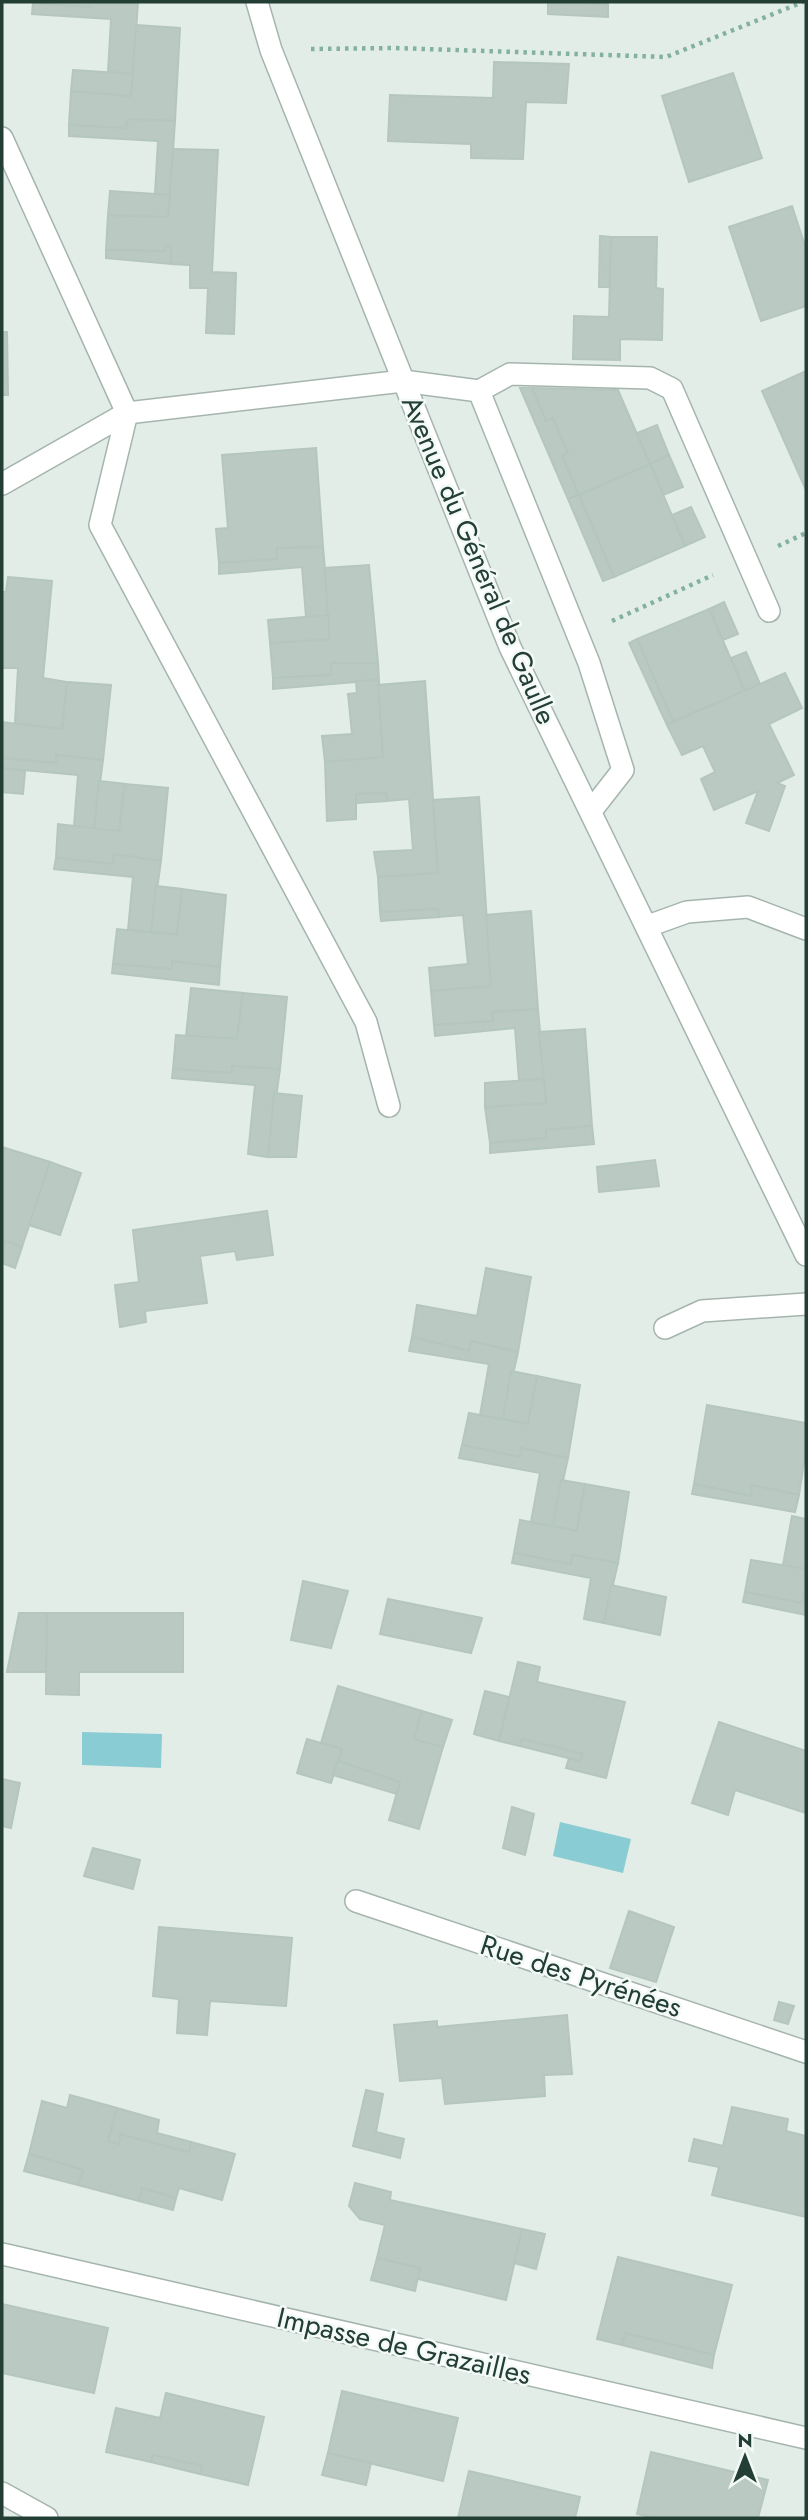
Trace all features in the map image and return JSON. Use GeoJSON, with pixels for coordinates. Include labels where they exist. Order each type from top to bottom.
{"type":"FeatureCollection","features":[{"type":"Feature","properties":{"kind":"street","name":"Avenue du Général de Gaulle"},"geometry":{"type":"LineString","coordinates":[[257,2],[271,50],[510,647],[806,1255]]}},
{"type":"Feature","properties":{"kind":"street"},"geometry":{"type":"LineString","coordinates":[[2,138],[127,413],[100,525],[366,1022],[389,1106]]}},
{"type":"Feature","properties":{"kind":"street"},"geometry":{"type":"LineString","coordinates":[[2,484],[127,413],[403,381],[479,391],[510,374],[650,378],[673,389],[704,456],[745,561],[769,611]]}},
{"type":"Feature","properties":{"kind":"street"},"geometry":{"type":"LineString","coordinates":[[479,391],[577,633],[623,770],[591,811]]}},
{"type":"Feature","properties":{"kind":"street"},"geometry":{"type":"LineString","coordinates":[[648,926],[687,912],[748,907],[806,929]]}},
{"type":"Feature","properties":{"kind":"street"},"geometry":{"type":"LineString","coordinates":[[665,1328],[702,1311],[806,1304]]}},
{"type":"Feature","properties":{"kind":"street","name":"Rue des Pyrénées"},"geometry":{"type":"LineString","coordinates":[[356,1901],[806,2052]]}},
{"type":"Feature","properties":{"kind":"street","name":"Impasse de Grazailles"},"geometry":{"type":"LineString","coordinates":[[2,2254],[806,2438]]}},
{"type":"Feature","properties":{"kind":"street"},"geometry":{"type":"LineString","coordinates":[[2,2493],[47,2518]]}},
{"type":"Feature","properties":{"kind":"path"},"geometry":{"type":"LineString","coordinates":[[271,50],[395,48],[666,58],[803,2]]}},
{"type":"Feature","properties":{"kind":"path"},"geometry":{"type":"LineString","coordinates":[[577,633],[596,629],[806,533]]}},
{"type":"Feature","properties":{"kind":"water"},"geometry":{"type":"Polygon","coordinates":[[[82,1732],[162,1734],[161,1768],[82,1765],[82,1732]]]}},
{"type":"Feature","properties":{"kind":"water"},"geometry":{"type":"Polygon","coordinates":[[[560,1822],[631,1839],[623,1873],[553,1856],[560,1822]]]}},
{"type":"Feature","properties":{"kind":"building"},"geometry":{"type":"Polygon","coordinates":[[[33,2],[90,2],[90,7],[33,3],[33,2]]]}},
{"type":"Feature","properties":{"kind":"building"},"geometry":{"type":"Polygon","coordinates":[[[90,2],[138,2],[133,74],[108,72],[111,19],[32,14],[33,3],[90,7],[90,2]]]}},
{"type":"Feature","properties":{"kind":"building"},"geometry":{"type":"Polygon","coordinates":[[[548,2],[608,4],[608,17],[548,14],[548,2]]]}},
{"type":"Feature","properties":{"kind":"building"},"geometry":{"type":"Polygon","coordinates":[[[136,25],[180,28],[175,121],[128,119],[126,128],[69,125],[71,91],[131,96],[136,25]]]}},
{"type":"Feature","properties":{"kind":"building"},"geometry":{"type":"Polygon","coordinates":[[[494,62],[569,64],[566,103],[526,102],[523,159],[471,158],[471,144],[388,141],[390,95],[493,98],[494,62]]]}},
{"type":"Feature","properties":{"kind":"building"},"geometry":{"type":"Polygon","coordinates":[[[73,70],[133,74],[131,96],[71,91],[73,70]]]}},
{"type":"Feature","properties":{"kind":"building"},"geometry":{"type":"Polygon","coordinates":[[[733,73],[762,158],[689,182],[662,96],[733,73]]]}},
{"type":"Feature","properties":{"kind":"building"},"geometry":{"type":"Polygon","coordinates":[[[128,119],[175,121],[170,195],[155,194],[158,141],[69,136],[69,125],[126,128],[128,119]]]}},
{"type":"Feature","properties":{"kind":"building"},"geometry":{"type":"Polygon","coordinates":[[[173,149],[218,150],[212,272],[236,273],[234,334],[206,333],[208,288],[190,288],[190,265],[171,264],[171,246],[165,246],[165,251],[106,250],[108,215],[168,217],[173,149]]]}},
{"type":"Feature","properties":{"kind":"building"},"geometry":{"type":"Polygon","coordinates":[[[110,191],[170,195],[168,217],[108,215],[110,191]]]}},
{"type":"Feature","properties":{"kind":"building"},"geometry":{"type":"Polygon","coordinates":[[[792,206],[806,249],[806,306],[761,321],[729,227],[792,206]]]}},
{"type":"Feature","properties":{"kind":"building"},"geometry":{"type":"Polygon","coordinates":[[[600,236],[611,237],[610,287],[599,287],[600,236]]]}},
{"type":"Feature","properties":{"kind":"building"},"geometry":{"type":"Polygon","coordinates":[[[611,237],[657,237],[656,288],[663,289],[662,340],[620,339],[620,360],[573,359],[574,316],[609,317],[611,237]]]}},
{"type":"Feature","properties":{"kind":"building"},"geometry":{"type":"Polygon","coordinates":[[[165,246],[171,246],[171,264],[106,258],[106,250],[165,251],[165,246]]]}},
{"type":"Feature","properties":{"kind":"building"},"geometry":{"type":"Polygon","coordinates":[[[2,332],[7,332],[8,395],[2,395],[2,332]]]}},
{"type":"Feature","properties":{"kind":"building"},"geometry":{"type":"Polygon","coordinates":[[[806,371],[806,490],[762,391],[806,371]]]}},
{"type":"Feature","properties":{"kind":"building"},"geometry":{"type":"Polygon","coordinates":[[[520,388],[532,388],[546,421],[553,418],[568,453],[562,456],[579,495],[568,499],[520,388]]]}},
{"type":"Feature","properties":{"kind":"building"},"geometry":{"type":"Polygon","coordinates":[[[532,388],[618,390],[650,464],[579,495],[562,456],[568,453],[553,418],[546,421],[532,388]]]}},
{"type":"Feature","properties":{"kind":"building"},"geometry":{"type":"Polygon","coordinates":[[[657,425],[669,455],[650,464],[637,433],[657,425]]]}},
{"type":"Feature","properties":{"kind":"building"},"geometry":{"type":"Polygon","coordinates":[[[316,448],[323,547],[277,548],[277,559],[219,563],[216,529],[228,528],[222,455],[316,448]]]}},
{"type":"Feature","properties":{"kind":"building"},"geometry":{"type":"Polygon","coordinates":[[[669,455],[683,487],[663,495],[650,464],[669,455]]]}},
{"type":"Feature","properties":{"kind":"building"},"geometry":{"type":"Polygon","coordinates":[[[650,464],[685,546],[614,577],[579,495],[650,464]]]}},
{"type":"Feature","properties":{"kind":"building"},"geometry":{"type":"Polygon","coordinates":[[[579,495],[614,577],[603,581],[568,499],[579,495]]]}},
{"type":"Feature","properties":{"kind":"building"},"geometry":{"type":"Polygon","coordinates":[[[691,507],[705,537],[685,546],[672,515],[691,507]]]}},
{"type":"Feature","properties":{"kind":"building"},"geometry":{"type":"Polygon","coordinates":[[[323,547],[329,615],[306,617],[302,567],[219,574],[219,563],[277,559],[277,548],[323,547]]]}},
{"type":"Feature","properties":{"kind":"building"},"geometry":{"type":"Polygon","coordinates":[[[369,565],[378,663],[331,663],[331,675],[273,678],[270,643],[329,639],[325,568],[369,565]]]}},
{"type":"Feature","properties":{"kind":"building"},"geometry":{"type":"Polygon","coordinates":[[[8,577],[52,581],[43,678],[67,682],[62,729],[15,723],[18,668],[2,668],[2,592],[6,592],[8,577]]]}},
{"type":"Feature","properties":{"kind":"building"},"geometry":{"type":"Polygon","coordinates":[[[724,602],[738,634],[723,640],[709,609],[724,602]]]}},
{"type":"Feature","properties":{"kind":"building"},"geometry":{"type":"Polygon","coordinates":[[[709,609],[745,691],[673,721],[637,639],[709,609]]]}},
{"type":"Feature","properties":{"kind":"building"},"geometry":{"type":"Polygon","coordinates":[[[329,615],[329,639],[270,643],[268,620],[329,615]]]}},
{"type":"Feature","properties":{"kind":"building"},"geometry":{"type":"Polygon","coordinates":[[[637,639],[673,721],[667,725],[629,643],[637,639]]]}},
{"type":"Feature","properties":{"kind":"building"},"geometry":{"type":"Polygon","coordinates":[[[746,652],[760,684],[745,691],[731,658],[746,652]]]}},
{"type":"Feature","properties":{"kind":"building"},"geometry":{"type":"Polygon","coordinates":[[[331,663],[378,663],[379,680],[273,689],[273,678],[331,675],[331,663]]]}},
{"type":"Feature","properties":{"kind":"building"},"geometry":{"type":"Polygon","coordinates":[[[785,673],[802,708],[769,724],[794,775],[777,783],[785,786],[769,831],[746,823],[758,791],[714,810],[701,779],[715,772],[703,746],[682,755],[667,725],[785,673]]]}},
{"type":"Feature","properties":{"kind":"building"},"geometry":{"type":"Polygon","coordinates":[[[379,680],[383,757],[325,762],[322,736],[352,734],[348,694],[357,693],[356,681],[379,680]]]}},
{"type":"Feature","properties":{"kind":"building"},"geometry":{"type":"Polygon","coordinates":[[[425,681],[438,873],[378,877],[374,852],[413,850],[409,799],[387,801],[386,793],[356,794],[356,819],[327,821],[325,762],[383,757],[378,685],[425,681]]]}},
{"type":"Feature","properties":{"kind":"building"},"geometry":{"type":"Polygon","coordinates":[[[67,682],[111,685],[103,760],[56,755],[56,763],[2,758],[2,722],[62,729],[67,682]]]}},
{"type":"Feature","properties":{"kind":"building"},"geometry":{"type":"Polygon","coordinates":[[[56,755],[103,760],[94,829],[74,826],[78,775],[2,768],[2,758],[56,763],[56,755]]]}},
{"type":"Feature","properties":{"kind":"building"},"geometry":{"type":"Polygon","coordinates":[[[2,768],[25,771],[23,794],[2,792],[2,768]]]}},
{"type":"Feature","properties":{"kind":"building"},"geometry":{"type":"Polygon","coordinates":[[[99,781],[125,784],[119,831],[94,829],[99,781]]]}},
{"type":"Feature","properties":{"kind":"building"},"geometry":{"type":"Polygon","coordinates":[[[125,784],[168,788],[161,861],[114,854],[113,864],[56,858],[58,824],[119,831],[125,784]]]}},
{"type":"Feature","properties":{"kind":"building"},"geometry":{"type":"Polygon","coordinates":[[[386,793],[387,801],[356,803],[356,794],[386,793]]]}},
{"type":"Feature","properties":{"kind":"building"},"geometry":{"type":"Polygon","coordinates":[[[479,797],[491,986],[431,991],[429,968],[468,964],[463,915],[439,917],[438,909],[380,912],[378,877],[438,873],[433,800],[479,797]]]}},
{"type":"Feature","properties":{"kind":"building"},"geometry":{"type":"Polygon","coordinates":[[[114,854],[161,861],[151,932],[128,930],[133,877],[54,869],[56,858],[113,864],[114,854]]]}},
{"type":"Feature","properties":{"kind":"building"},"geometry":{"type":"Polygon","coordinates":[[[156,886],[182,889],[177,935],[151,932],[156,886]]]}},
{"type":"Feature","properties":{"kind":"building"},"geometry":{"type":"Polygon","coordinates":[[[182,889],[226,895],[220,967],[172,961],[172,969],[113,964],[117,929],[177,935],[182,889]]]}},
{"type":"Feature","properties":{"kind":"building"},"geometry":{"type":"Polygon","coordinates":[[[438,909],[439,917],[381,921],[380,912],[438,909]]]}},
{"type":"Feature","properties":{"kind":"building"},"geometry":{"type":"Polygon","coordinates":[[[531,911],[538,1009],[492,1012],[493,1021],[434,1025],[431,991],[491,986],[486,915],[531,911]]]}},
{"type":"Feature","properties":{"kind":"building"},"geometry":{"type":"Polygon","coordinates":[[[172,961],[220,967],[219,985],[112,973],[113,964],[172,969],[172,961]]]}},
{"type":"Feature","properties":{"kind":"building"},"geometry":{"type":"Polygon","coordinates":[[[191,988],[243,993],[237,1039],[186,1036],[191,988]]]}},
{"type":"Feature","properties":{"kind":"building"},"geometry":{"type":"Polygon","coordinates":[[[243,993],[287,997],[280,1069],[232,1066],[232,1073],[173,1069],[176,1035],[237,1039],[243,993]]]}},
{"type":"Feature","properties":{"kind":"building"},"geometry":{"type":"Polygon","coordinates":[[[538,1009],[544,1079],[519,1080],[515,1028],[435,1036],[434,1025],[493,1021],[492,1012],[538,1009]]]}},
{"type":"Feature","properties":{"kind":"building"},"geometry":{"type":"Polygon","coordinates":[[[585,1029],[592,1126],[546,1130],[546,1138],[490,1143],[485,1107],[546,1103],[539,1032],[585,1029]]]}},
{"type":"Feature","properties":{"kind":"building"},"geometry":{"type":"Polygon","coordinates":[[[232,1066],[280,1069],[268,1157],[248,1154],[255,1085],[172,1078],[173,1069],[232,1073],[232,1066]]]}},
{"type":"Feature","properties":{"kind":"building"},"geometry":{"type":"Polygon","coordinates":[[[544,1079],[546,1103],[485,1107],[485,1083],[544,1079]]]}},
{"type":"Feature","properties":{"kind":"building"},"geometry":{"type":"Polygon","coordinates":[[[274,1093],[302,1096],[296,1157],[268,1157],[274,1093]]]}},
{"type":"Feature","properties":{"kind":"building"},"geometry":{"type":"Polygon","coordinates":[[[592,1126],[594,1144],[490,1153],[490,1143],[546,1138],[546,1130],[592,1126]]]}},
{"type":"Feature","properties":{"kind":"building"},"geometry":{"type":"Polygon","coordinates":[[[2,1147],[50,1162],[22,1247],[5,1241],[2,1250],[2,1147]]]}},
{"type":"Feature","properties":{"kind":"building"},"geometry":{"type":"Polygon","coordinates":[[[655,1160],[659,1186],[599,1192],[597,1167],[655,1160]]]}},
{"type":"Feature","properties":{"kind":"building"},"geometry":{"type":"Polygon","coordinates":[[[50,1162],[81,1173],[60,1235],[29,1225],[50,1162]]]}},
{"type":"Feature","properties":{"kind":"building"},"geometry":{"type":"Polygon","coordinates":[[[267,1211],[273,1255],[237,1260],[235,1251],[200,1256],[207,1303],[145,1311],[146,1322],[120,1327],[115,1285],[139,1282],[133,1230],[267,1211]]]}},
{"type":"Feature","properties":{"kind":"building"},"geometry":{"type":"Polygon","coordinates":[[[5,1241],[22,1247],[15,1268],[2,1263],[5,1241]]]}},
{"type":"Feature","properties":{"kind":"building"},"geometry":{"type":"Polygon","coordinates":[[[486,1268],[531,1277],[518,1352],[471,1341],[469,1351],[412,1337],[417,1305],[477,1316],[486,1268]]]}},
{"type":"Feature","properties":{"kind":"building"},"geometry":{"type":"Polygon","coordinates":[[[412,1337],[469,1351],[471,1341],[518,1352],[503,1419],[480,1415],[489,1364],[409,1351],[412,1337]]]}},
{"type":"Feature","properties":{"kind":"building"},"geometry":{"type":"Polygon","coordinates":[[[511,1371],[537,1376],[528,1424],[503,1419],[511,1371]]]}},
{"type":"Feature","properties":{"kind":"building"},"geometry":{"type":"Polygon","coordinates":[[[537,1376],[580,1385],[568,1458],[521,1448],[520,1457],[462,1445],[469,1413],[528,1424],[537,1376]]]}},
{"type":"Feature","properties":{"kind":"building"},"geometry":{"type":"Polygon","coordinates":[[[707,1405],[806,1423],[806,1449],[799,1495],[752,1485],[751,1496],[694,1484],[707,1405]]]}},
{"type":"Feature","properties":{"kind":"building"},"geometry":{"type":"Polygon","coordinates":[[[462,1445],[520,1457],[521,1448],[568,1458],[553,1526],[531,1522],[540,1473],[459,1458],[462,1445]]]}},
{"type":"Feature","properties":{"kind":"building"},"geometry":{"type":"Polygon","coordinates":[[[561,1480],[585,1484],[577,1531],[553,1526],[561,1480]]]}},
{"type":"Feature","properties":{"kind":"building"},"geometry":{"type":"Polygon","coordinates":[[[585,1484],[629,1492],[618,1563],[572,1555],[571,1564],[514,1553],[520,1520],[577,1531],[585,1484]]]}},
{"type":"Feature","properties":{"kind":"building"},"geometry":{"type":"Polygon","coordinates":[[[694,1484],[751,1496],[752,1485],[799,1495],[795,1512],[692,1494],[694,1484]]]}},
{"type":"Feature","properties":{"kind":"building"},"geometry":{"type":"Polygon","coordinates":[[[792,1516],[806,1519],[806,1569],[783,1565],[792,1516]]]}},
{"type":"Feature","properties":{"kind":"building"},"geometry":{"type":"Polygon","coordinates":[[[514,1553],[571,1564],[572,1555],[618,1563],[604,1623],[584,1619],[591,1578],[512,1563],[514,1553]]]}},
{"type":"Feature","properties":{"kind":"building"},"geometry":{"type":"Polygon","coordinates":[[[751,1560],[806,1569],[806,1595],[803,1594],[802,1603],[745,1592],[751,1560]]]}},
{"type":"Feature","properties":{"kind":"building"},"geometry":{"type":"Polygon","coordinates":[[[303,1581],[348,1591],[331,1648],[291,1640],[303,1581]]]}},
{"type":"Feature","properties":{"kind":"building"},"geometry":{"type":"Polygon","coordinates":[[[611,1585],[666,1597],[660,1635],[604,1623],[611,1585]]]}},
{"type":"Feature","properties":{"kind":"building"},"geometry":{"type":"Polygon","coordinates":[[[745,1592],[802,1603],[803,1594],[806,1595],[806,1615],[743,1602],[745,1592]]]}},
{"type":"Feature","properties":{"kind":"building"},"geometry":{"type":"Polygon","coordinates":[[[388,1599],[482,1618],[471,1653],[380,1634],[388,1599]]]}},
{"type":"Feature","properties":{"kind":"building"},"geometry":{"type":"Polygon","coordinates":[[[19,1613],[47,1613],[46,1672],[7,1672],[19,1613]]]}},
{"type":"Feature","properties":{"kind":"building"},"geometry":{"type":"Polygon","coordinates":[[[47,1613],[183,1613],[183,1672],[79,1672],[79,1695],[46,1694],[47,1613]]]}},
{"type":"Feature","properties":{"kind":"building"},"geometry":{"type":"Polygon","coordinates":[[[518,1662],[540,1667],[537,1682],[625,1702],[606,1778],[566,1768],[569,1758],[580,1761],[583,1754],[522,1739],[520,1746],[499,1741],[518,1662]]]}},
{"type":"Feature","properties":{"kind":"building"},"geometry":{"type":"Polygon","coordinates":[[[338,1686],[422,1711],[414,1739],[443,1747],[419,1829],[389,1820],[400,1782],[338,1761],[342,1749],[321,1743],[338,1686]]]}},
{"type":"Feature","properties":{"kind":"building"},"geometry":{"type":"Polygon","coordinates":[[[485,1691],[509,1697],[499,1741],[474,1734],[485,1691]]]}},
{"type":"Feature","properties":{"kind":"building"},"geometry":{"type":"Polygon","coordinates":[[[422,1711],[452,1720],[443,1747],[414,1739],[422,1711]]]}},
{"type":"Feature","properties":{"kind":"building"},"geometry":{"type":"Polygon","coordinates":[[[719,1722],[806,1751],[806,1813],[735,1790],[728,1815],[692,1803],[719,1722]]]}},
{"type":"Feature","properties":{"kind":"building"},"geometry":{"type":"Polygon","coordinates":[[[307,1739],[342,1749],[331,1783],[297,1773],[307,1739]]]}},
{"type":"Feature","properties":{"kind":"building"},"geometry":{"type":"Polygon","coordinates":[[[522,1739],[583,1754],[580,1761],[520,1746],[522,1739]]]}},
{"type":"Feature","properties":{"kind":"building"},"geometry":{"type":"Polygon","coordinates":[[[338,1761],[400,1782],[397,1794],[333,1775],[338,1761]]]}},
{"type":"Feature","properties":{"kind":"building"},"geometry":{"type":"Polygon","coordinates":[[[2,1779],[20,1783],[11,1828],[2,1826],[2,1779]]]}},
{"type":"Feature","properties":{"kind":"building"},"geometry":{"type":"Polygon","coordinates":[[[512,1807],[534,1814],[525,1855],[503,1848],[512,1807]]]}},
{"type":"Feature","properties":{"kind":"building"},"geometry":{"type":"Polygon","coordinates":[[[93,1848],[140,1860],[133,1889],[84,1876],[93,1848]]]}},
{"type":"Feature","properties":{"kind":"building"},"geometry":{"type":"Polygon","coordinates":[[[629,1911],[674,1927],[656,1982],[610,1968],[629,1911]]]}},
{"type":"Feature","properties":{"kind":"building"},"geometry":{"type":"Polygon","coordinates":[[[159,1927],[292,1938],[286,2006],[210,2001],[207,2035],[177,2033],[179,1999],[153,1996],[159,1927]]]}},
{"type":"Feature","properties":{"kind":"building"},"geometry":{"type":"Polygon","coordinates":[[[779,2002],[794,2006],[788,2024],[774,2020],[779,2002]]]}},
{"type":"Feature","properties":{"kind":"building"},"geometry":{"type":"Polygon","coordinates":[[[567,2015],[572,2074],[544,2075],[545,2096],[445,2104],[442,2078],[400,2081],[394,2025],[437,2021],[437,2027],[567,2015]]]}},
{"type":"Feature","properties":{"kind":"building"},"geometry":{"type":"Polygon","coordinates":[[[366,2090],[383,2094],[376,2132],[404,2139],[400,2158],[353,2146],[366,2090]]]}},
{"type":"Feature","properties":{"kind":"building"},"geometry":{"type":"Polygon","coordinates":[[[70,2095],[117,2108],[108,2141],[119,2144],[120,2134],[189,2152],[191,2142],[235,2154],[222,2200],[179,2188],[176,2198],[142,2188],[139,2201],[78,2185],[83,2170],[29,2154],[42,2101],[67,2108],[70,2095]]]}},
{"type":"Feature","properties":{"kind":"building"},"geometry":{"type":"Polygon","coordinates":[[[732,2107],[788,2119],[786,2131],[806,2136],[806,2217],[712,2195],[719,2167],[689,2161],[694,2139],[723,2146],[732,2107]]]}},
{"type":"Feature","properties":{"kind":"building"},"geometry":{"type":"Polygon","coordinates":[[[117,2108],[159,2120],[157,2133],[191,2142],[189,2152],[120,2134],[119,2144],[108,2141],[117,2108]]]}},
{"type":"Feature","properties":{"kind":"building"},"geometry":{"type":"Polygon","coordinates":[[[29,2154],[83,2170],[78,2185],[24,2171],[29,2154]]]}},
{"type":"Feature","properties":{"kind":"building"},"geometry":{"type":"Polygon","coordinates":[[[355,2183],[391,2192],[390,2200],[522,2229],[506,2300],[418,2279],[420,2268],[377,2258],[385,2225],[360,2219],[349,2206],[355,2183]]]}},
{"type":"Feature","properties":{"kind":"building"},"geometry":{"type":"Polygon","coordinates":[[[142,2188],[176,2198],[173,2210],[139,2201],[142,2188]]]}},
{"type":"Feature","properties":{"kind":"building"},"geometry":{"type":"Polygon","coordinates":[[[522,2229],[545,2234],[536,2269],[514,2263],[522,2229]]]}},
{"type":"Feature","properties":{"kind":"building"},"geometry":{"type":"Polygon","coordinates":[[[618,2257],[732,2285],[714,2355],[625,2333],[622,2345],[597,2339],[618,2257]]]}},
{"type":"Feature","properties":{"kind":"building"},"geometry":{"type":"Polygon","coordinates":[[[377,2258],[420,2268],[415,2291],[371,2280],[377,2258]]]}},
{"type":"Feature","properties":{"kind":"building"},"geometry":{"type":"Polygon","coordinates":[[[2,2304],[108,2328],[94,2393],[2,2373],[2,2304]]]}},
{"type":"Feature","properties":{"kind":"building"},"geometry":{"type":"Polygon","coordinates":[[[625,2333],[714,2355],[712,2368],[622,2345],[625,2333]]]}},
{"type":"Feature","properties":{"kind":"building"},"geometry":{"type":"Polygon","coordinates":[[[342,2391],[458,2418],[443,2481],[328,2453],[342,2391]]]}},
{"type":"Feature","properties":{"kind":"building"},"geometry":{"type":"Polygon","coordinates":[[[166,2393],[264,2417],[248,2485],[200,2474],[202,2466],[153,2455],[151,2462],[106,2452],[116,2408],[160,2418],[166,2393]]]}},
{"type":"Feature","properties":{"kind":"building"},"geometry":{"type":"Polygon","coordinates":[[[651,2452],[768,2480],[758,2518],[655,2518],[637,2514],[651,2452]]]}},
{"type":"Feature","properties":{"kind":"building"},"geometry":{"type":"Polygon","coordinates":[[[328,2453],[371,2463],[366,2485],[322,2475],[328,2453]]]}},
{"type":"Feature","properties":{"kind":"building"},"geometry":{"type":"Polygon","coordinates":[[[153,2455],[202,2466],[200,2474],[151,2462],[153,2455]]]}},
{"type":"Feature","properties":{"kind":"building"},"geometry":{"type":"Polygon","coordinates":[[[469,2471],[580,2497],[575,2518],[458,2518],[469,2471]]]}}]}
